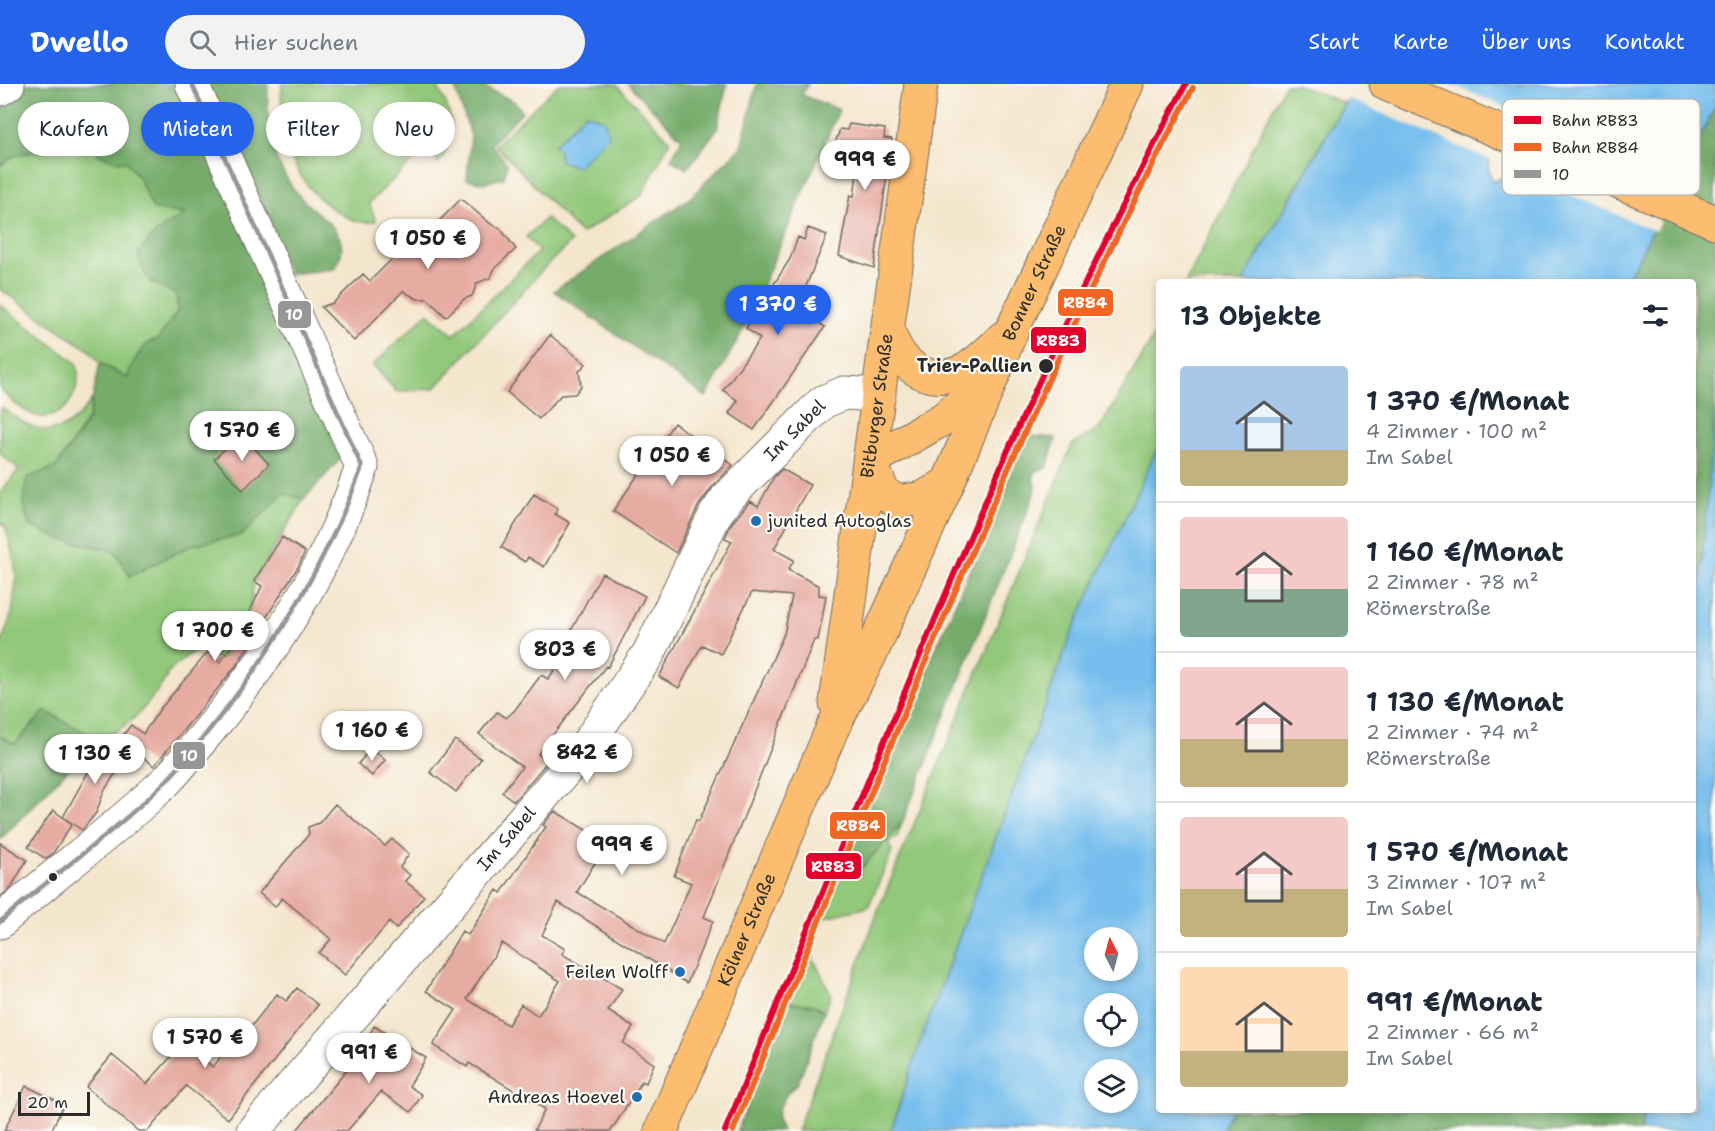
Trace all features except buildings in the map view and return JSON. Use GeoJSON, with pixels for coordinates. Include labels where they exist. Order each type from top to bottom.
{"type":"FeatureCollection","features":[{"type":"Feature","properties":{"kind":"main road","name":"Bitburger Straße"},"geometry":{"type":"LineString","coordinates":[[832,729],[921,84]]}},
{"type":"Feature","properties":{"kind":"main road"},"geometry":{"type":"LineString","coordinates":[[1386,84],[1502,133]]}},
{"type":"Feature","properties":{"kind":"main road","name":"Bonner Straße"},"geometry":{"type":"LineString","coordinates":[[832,729],[873,649],[948,483],[994,370],[1122,88]]}},
{"type":"Feature","properties":{"kind":"main road"},"geometry":{"type":"LineString","coordinates":[[1651,195],[1715,222]]}},
{"type":"Feature","properties":{"kind":"main road"},"geometry":{"type":"LineString","coordinates":[[888,329],[893,345],[908,364],[927,375],[938,376],[952,375],[969,368],[1012,330]]}},
{"type":"Feature","properties":{"kind":"main road"},"geometry":{"type":"LineString","coordinates":[[948,483],[923,498],[897,502],[883,492],[870,461],[943,419],[976,393],[994,370]]}},
{"type":"Feature","properties":{"kind":"main road","name":"Kölner Straße"},"geometry":{"type":"LineString","coordinates":[[661,1131],[832,729]]}},
{"type":"Feature","properties":{"kind":"street"},"geometry":{"type":"LineString","coordinates":[[0,89],[8,84]]}},
{"type":"Feature","properties":{"kind":"street"},"geometry":{"type":"LineString","coordinates":[[0,922],[164,783],[222,715],[272,645],[316,576],[346,515],[362,467],[192,84]]}},
{"type":"Feature","properties":{"kind":"street","name":"Im Sabel"},"geometry":{"type":"LineString","coordinates":[[253,1131],[584,749],[649,653],[715,515],[726,499],[823,402],[844,393],[879,395]]}},
{"type":"Feature","properties":{"kind":"green space"},"geometry":{"type":"Polygon","coordinates":[[[25,84],[177,84],[185,102],[141,102],[141,156],[209,156],[342,457],[304,499],[283,493],[242,535],[192,545],[130,576],[115,551],[60,539],[29,525],[23,503],[27,478],[56,467],[79,434],[89,417],[100,363],[127,378],[138,354],[146,345],[158,339],[177,312],[177,295],[147,276],[143,271],[138,254],[154,234],[184,214],[153,209],[139,178],[126,161],[117,161],[102,156],[129,156],[129,102],[18,102],[18,155],[0,166],[0,99],[25,84]]]}},
{"type":"Feature","properties":{"kind":"green space"},"geometry":{"type":"Polygon","coordinates":[[[204,84],[268,84],[266,156],[276,156],[294,190],[330,224],[339,236],[341,253],[334,269],[289,274],[236,156],[254,156],[254,102],[212,102],[204,84]]]}},
{"type":"Feature","properties":{"kind":"green space"},"geometry":{"type":"Polygon","coordinates":[[[282,84],[436,84],[445,102],[373,102],[373,156],[418,156],[369,203],[376,221],[365,222],[345,216],[321,200],[308,187],[291,156],[361,156],[361,102],[281,102],[282,84]]]}},
{"type":"Feature","properties":{"kind":"green space"},"geometry":{"type":"Polygon","coordinates":[[[454,84],[478,84],[515,102],[522,112],[491,144],[507,164],[504,178],[483,183],[467,179],[471,136],[454,84]]]}},
{"type":"Feature","properties":{"kind":"green space"},"geometry":{"type":"Polygon","coordinates":[[[559,84],[616,84],[670,141],[641,196],[581,234],[495,145],[559,84]]]}},
{"type":"Feature","properties":{"kind":"green space"},"geometry":{"type":"Polygon","coordinates":[[[628,84],[727,84],[717,129],[687,169],[671,160],[682,139],[628,84]]]}},
{"type":"Feature","properties":{"kind":"green space"},"geometry":{"type":"Polygon","coordinates":[[[757,84],[808,84],[802,95],[839,110],[744,328],[706,397],[554,291],[691,197],[741,147],[757,84]]]}},
{"type":"Feature","properties":{"kind":"green space"},"geometry":{"type":"Polygon","coordinates":[[[1285,84],[1296,84],[1344,103],[1245,279],[1188,279],[1285,84]]]}},
{"type":"Feature","properties":{"kind":"green space"},"geometry":{"type":"Polygon","coordinates":[[[1715,107],[1715,410],[1696,633],[1696,279],[1628,279],[1670,195],[1700,195],[1700,136],[1715,107]]]}},
{"type":"Feature","properties":{"kind":"green space"},"geometry":{"type":"Polygon","coordinates":[[[13,156],[112,156],[117,161],[126,160],[139,178],[153,209],[185,214],[154,234],[150,282],[177,294],[177,312],[158,340],[151,341],[127,378],[100,363],[90,351],[0,289],[0,166],[13,156]]]}},
{"type":"Feature","properties":{"kind":"green space"},"geometry":{"type":"Polygon","coordinates":[[[434,156],[443,156],[438,163],[434,156]]]}},
{"type":"Feature","properties":{"kind":"green space"},"geometry":{"type":"Polygon","coordinates":[[[546,218],[571,242],[547,265],[435,388],[397,392],[373,365],[428,313],[454,335],[539,251],[526,237],[546,218]]]}},
{"type":"Feature","properties":{"kind":"green space"},"geometry":{"type":"Polygon","coordinates":[[[0,305],[76,363],[78,382],[75,392],[64,408],[56,414],[47,417],[27,412],[0,389],[0,305]]]}},
{"type":"Feature","properties":{"kind":"green space"},"geometry":{"type":"Polygon","coordinates":[[[1156,332],[1156,451],[1073,630],[918,1048],[891,1131],[797,1131],[879,908],[1072,445],[1100,428],[1156,332]]]}},
{"type":"Feature","properties":{"kind":"green space"},"geometry":{"type":"Polygon","coordinates":[[[92,399],[89,417],[56,467],[27,478],[23,503],[29,525],[60,539],[115,551],[130,576],[192,545],[242,535],[283,493],[304,499],[254,581],[250,611],[236,640],[221,660],[198,647],[166,674],[167,677],[138,715],[109,735],[97,739],[45,711],[15,744],[0,736],[0,647],[12,613],[16,581],[15,565],[6,528],[3,523],[0,526],[0,493],[19,469],[0,454],[0,407],[26,424],[49,430],[60,429],[70,423],[81,414],[92,399]]]}},
{"type":"Feature","properties":{"kind":"green space"},"geometry":{"type":"Polygon","coordinates":[[[1027,436],[1056,438],[1047,468],[1036,471],[1033,478],[1036,488],[1026,515],[902,823],[857,873],[841,871],[1027,436]]]}},
{"type":"Feature","properties":{"kind":"green space"},"geometry":{"type":"Polygon","coordinates":[[[45,711],[97,739],[0,840],[0,736],[15,744],[45,711]]]}},
{"type":"Feature","properties":{"kind":"green space"},"geometry":{"type":"Polygon","coordinates":[[[902,823],[897,838],[888,842],[892,852],[868,907],[822,918],[841,871],[857,873],[902,823]]]}},
{"type":"Feature","properties":{"kind":"green space"},"geometry":{"type":"Polygon","coordinates":[[[809,949],[831,995],[824,1012],[815,1005],[788,1002],[809,949]]]}},
{"type":"Feature","properties":{"kind":"green space"},"geometry":{"type":"Polygon","coordinates":[[[788,1002],[815,1005],[824,1012],[798,1083],[788,1092],[779,1108],[777,1119],[782,1131],[737,1131],[788,1002]]]}},
{"type":"Feature","properties":{"kind":"green space"},"geometry":{"type":"Polygon","coordinates":[[[1230,1113],[1644,1113],[1641,1131],[1221,1131],[1230,1113]]]}},
{"type":"Feature","properties":{"kind":"water"},"geometry":{"type":"Polygon","coordinates":[[[1356,84],[1715,84],[1715,107],[1700,136],[1700,99],[1502,99],[1502,138],[1488,164],[1492,182],[1502,177],[1502,195],[1670,195],[1628,279],[1245,279],[1356,84]]]}},
{"type":"Feature","properties":{"kind":"water"},"geometry":{"type":"Polygon","coordinates":[[[586,113],[604,120],[609,135],[577,167],[560,161],[559,150],[554,145],[586,113]]]}},
{"type":"Feature","properties":{"kind":"water"},"geometry":{"type":"Polygon","coordinates":[[[1715,410],[1715,1131],[1641,1131],[1644,1113],[1696,1113],[1696,633],[1715,410]]]}},
{"type":"Feature","properties":{"kind":"water"},"geometry":{"type":"Polygon","coordinates":[[[1156,451],[1156,1113],[1230,1113],[1221,1131],[891,1131],[918,1048],[1073,630],[1156,451]]]}},
{"type":"Feature","properties":{"kind":"pier"},"geometry":{"type":"Polygon","coordinates":[[[1352,84],[1451,84],[1502,106],[1502,144],[1493,161],[1344,97],[1352,84]]]}},
{"type":"Feature","properties":{"kind":"pier"},"geometry":{"type":"Polygon","coordinates":[[[1572,195],[1673,195],[1655,231],[1572,195]]]}},
{"type":"Feature","properties":{"kind":"rail line","name":"RB83"},"geometry":{"type":"LineString","coordinates":[[725,1131],[887,733],[999,470],[1120,211],[1186,84]]}},
{"type":"Feature","properties":{"kind":"rail line","name":"RB84"},"geometry":{"type":"LineString","coordinates":[[733,1131],[895,735],[1007,473],[1066,343],[1193,88]]}},
{"type":"Feature","properties":{"kind":"transit line","name":"10"},"geometry":{"type":"LineString","coordinates":[[0,922],[166,781],[234,699],[297,604],[332,537],[362,467],[192,84]]}},
{"type":"Feature","properties":{"kind":"place","name":"Trier-Pallien"},"geometry":{"type":"Point","coordinates":[1046,366]}},
{"type":"Feature","properties":{"kind":"place","name":"junited Autoglas"},"geometry":{"type":"Point","coordinates":[756,521]}},
{"type":"Feature","properties":{"kind":"place","name":"Feilen Wolff"},"geometry":{"type":"Point","coordinates":[680,972]}},
{"type":"Feature","properties":{"kind":"place","name":"Andreas Hoevel"},"geometry":{"type":"Point","coordinates":[637,1097]}}]}
